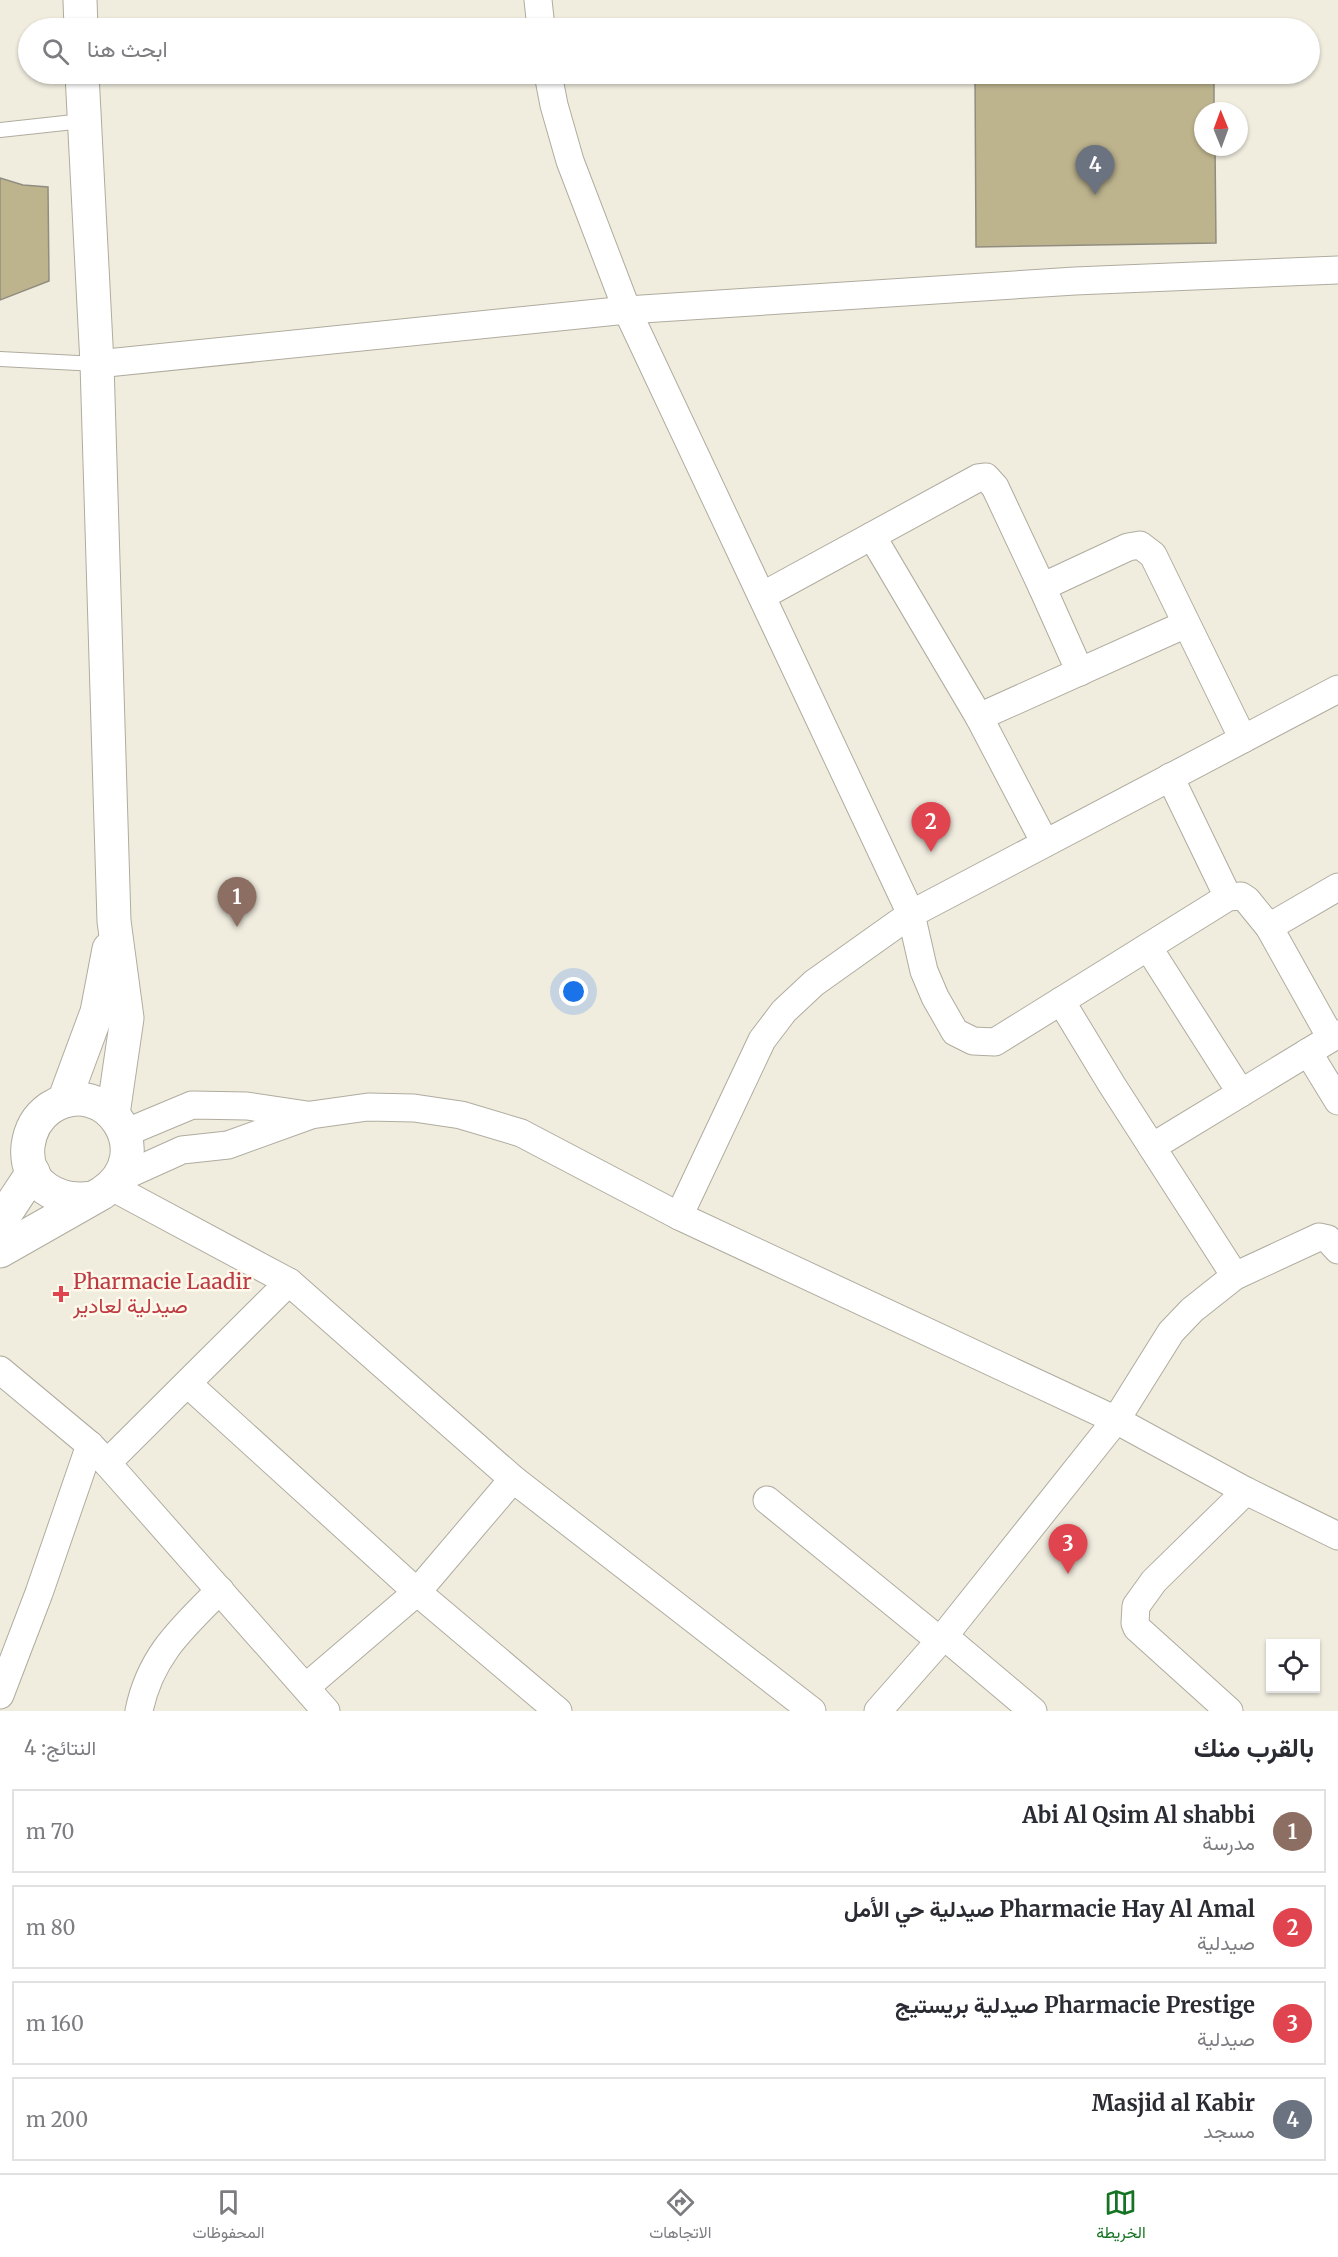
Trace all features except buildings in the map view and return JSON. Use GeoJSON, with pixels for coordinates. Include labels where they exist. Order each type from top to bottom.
{"type":"FeatureCollection","features":[{"type":"Feature","properties":{"kind":"main road"},"geometry":{"type":"LineString","coordinates":[[80,0],[81,18]]}},
{"type":"Feature","properties":{"kind":"main road"},"geometry":{"type":"LineString","coordinates":[[0,1251],[108,1187],[128,1156],[119,1123],[127,1018],[114,921],[97,364],[82,84]]}},
{"type":"Feature","properties":{"kind":"main road"},"geometry":{"type":"LineString","coordinates":[[64,1101],[97,1012],[114,921]]}},
{"type":"Feature","properties":{"kind":"main road"},"geometry":{"type":"LineString","coordinates":[[108,1187],[69,1199],[57,1196],[48,1190],[33,1172],[28,1150],[33,1127],[39,1117],[64,1101],[93,1102],[119,1123]]}},
{"type":"Feature","properties":{"kind":"main road"},"geometry":{"type":"LineString","coordinates":[[0,1222],[33,1172]]}},
{"type":"Feature","properties":{"kind":"street"},"geometry":{"type":"LineString","coordinates":[[538,0],[540,18]]}},
{"type":"Feature","properties":{"kind":"street"},"geometry":{"type":"LineString","coordinates":[[550,84],[570,161],[627,310],[910,914],[924,971],[935,997],[956,1032],[973,1041],[995,1042],[1228,897],[1241,896],[1269,927],[1334,1036],[1152,1147]]}},
{"type":"Feature","properties":{"kind":"street"},"geometry":{"type":"LineString","coordinates":[[97,364],[627,310],[1076,281],[1338,270]]}},
{"type":"Feature","properties":{"kind":"street"},"geometry":{"type":"LineString","coordinates":[[762,596],[978,478],[986,477],[995,487],[1080,672]]}},
{"type":"Feature","properties":{"kind":"street"},"geometry":{"type":"LineString","coordinates":[[872,536],[979,717],[1045,843]]}},
{"type":"Feature","properties":{"kind":"street"},"geometry":{"type":"LineString","coordinates":[[1042,587],[1128,547],[1140,545],[1153,555],[1243,739]]}},
{"type":"Feature","properties":{"kind":"street"},"geometry":{"type":"LineString","coordinates":[[979,717],[1186,624]]}},
{"type":"Feature","properties":{"kind":"street"},"geometry":{"type":"LineString","coordinates":[[679,1216],[762,1040],[784,1011],[814,983],[910,914],[1338,689]]}},
{"type":"Feature","properties":{"kind":"street"},"geometry":{"type":"LineString","coordinates":[[1170,777],[1228,897]]}},
{"type":"Feature","properties":{"kind":"street"},"geometry":{"type":"LineString","coordinates":[[1269,927],[1338,887]]}},
{"type":"Feature","properties":{"kind":"street"},"geometry":{"type":"LineString","coordinates":[[1148,947],[1241,1093]]}},
{"type":"Feature","properties":{"kind":"street"},"geometry":{"type":"LineString","coordinates":[[1061,1001],[1235,1276]]}},
{"type":"Feature","properties":{"kind":"street"},"geometry":{"type":"LineString","coordinates":[[1308,1052],[1338,1101]]}},
{"type":"Feature","properties":{"kind":"street"},"geometry":{"type":"LineString","coordinates":[[119,1123],[192,1105],[248,1106],[312,1115]]}},
{"type":"Feature","properties":{"kind":"street"},"geometry":{"type":"LineString","coordinates":[[108,1187],[182,1150],[228,1144],[312,1115],[368,1107],[414,1108],[461,1115],[521,1133],[679,1216],[1116,1420],[1246,1491],[1338,1536]]}},
{"type":"Feature","properties":{"kind":"street"},"geometry":{"type":"LineString","coordinates":[[108,1187],[289,1282],[513,1479],[812,1711]]}},
{"type":"Feature","properties":{"kind":"street"},"geometry":{"type":"LineString","coordinates":[[878,1711],[941,1638],[1116,1420],[1171,1332],[1192,1310],[1235,1276],[1319,1238],[1328,1239],[1338,1250]]}},
{"type":"Feature","properties":{"kind":"street"},"geometry":{"type":"LineString","coordinates":[[0,1695],[39,1593],[99,1454],[188,1384],[289,1282]]}},
{"type":"Feature","properties":{"kind":"street"},"geometry":{"type":"LineString","coordinates":[[0,1370],[99,1454],[326,1711]]}},
{"type":"Feature","properties":{"kind":"street"},"geometry":{"type":"LineString","coordinates":[[188,1384],[417,1592],[558,1711]]}},
{"type":"Feature","properties":{"kind":"street"},"geometry":{"type":"LineString","coordinates":[[306,1687],[417,1592],[513,1479]]}},
{"type":"Feature","properties":{"kind":"street"},"geometry":{"type":"LineString","coordinates":[[1229,1711],[1137,1628],[1134,1615],[1136,1606],[1154,1581],[1246,1491]]}},
{"type":"Feature","properties":{"kind":"street"},"geometry":{"type":"LineString","coordinates":[[767,1500],[1033,1711]]}},
{"type":"Feature","properties":{"kind":"street"},"geometry":{"type":"LineString","coordinates":[[139,1711],[143,1689],[154,1664],[188,1622],[220,1590]]}},
{"type":"Feature","properties":{"kind":"lane"},"geometry":{"type":"LineString","coordinates":[[0,130],[83,122]]}},
{"type":"Feature","properties":{"kind":"lane"},"geometry":{"type":"LineString","coordinates":[[0,359],[97,364]]}},
{"type":"Feature","properties":{"kind":"place","name":"Masjid al Kabir"},"geometry":{"type":"Point","coordinates":[1095,195]}},
{"type":"Feature","properties":{"kind":"place","name":"Pharmacie Hay Al Amal صيدلية حي الأمل"},"geometry":{"type":"Point","coordinates":[931,852]}},
{"type":"Feature","properties":{"kind":"place","name":"Abi Al Qsim Al shabbi"},"geometry":{"type":"Point","coordinates":[237,927]}},
{"type":"Feature","properties":{"kind":"place","name":"Pharmacie Laadir صيدلية لعادير"},"geometry":{"type":"Point","coordinates":[61,1294]}},
{"type":"Feature","properties":{"kind":"place","name":"Pharmacie Prestige صيدلية بريستيج"},"geometry":{"type":"Point","coordinates":[1068,1574]}}]}
